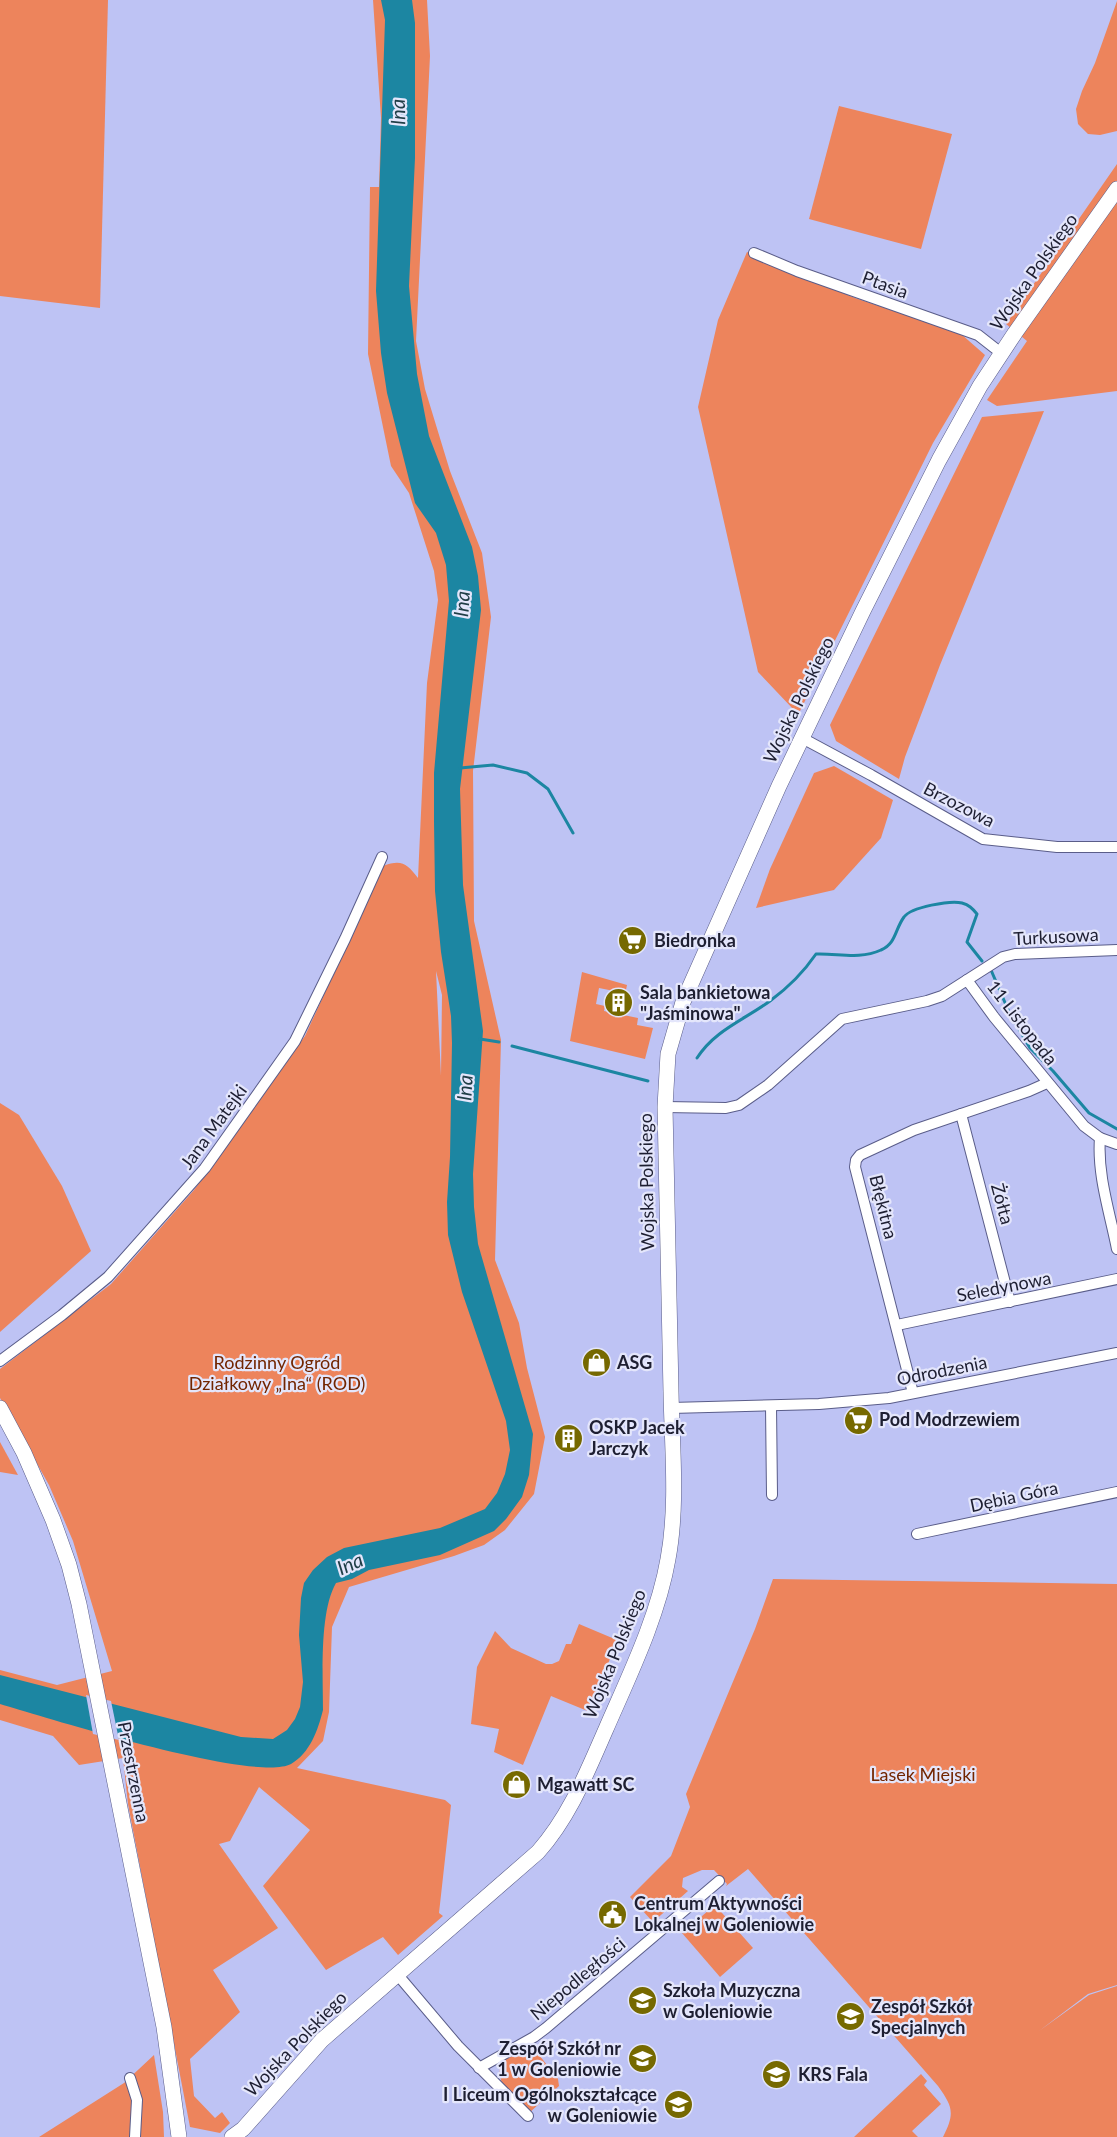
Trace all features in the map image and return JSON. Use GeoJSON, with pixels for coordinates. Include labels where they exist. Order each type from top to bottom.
{"type":"FeatureCollection","features":[{"type":"Feature","properties":{"kind":"street","name":"Wojska Polskiego"},"geometry":{"type":"LineString","coordinates":[[237,2134],[322,2040],[538,1852],[559,1826],[580,1787],[640,1648],[663,1584],[671,1544],[673,1472],[665,1107],[669,1054],[683,1002],[778,786],[968,405],[1001,353],[1117,189]]}},
{"type":"Feature","properties":{"kind":"street","name":"Ptasia"},"geometry":{"type":"LineString","coordinates":[[754,253],[797,271],[978,335],[1001,353]]}},
{"type":"Feature","properties":{"kind":"street","name":"Brzozowa"},"geometry":{"type":"LineString","coordinates":[[802,738],[982,839],[1057,847],[1117,848]]}},
{"type":"Feature","properties":{"kind":"street","name":"Jana Matejki"},"geometry":{"type":"LineString","coordinates":[[0,1360],[62,1315],[108,1277],[206,1168],[296,1041],[382,857]]}},
{"type":"Feature","properties":{"kind":"street","name":"Turkusowa"},"geometry":{"type":"LineString","coordinates":[[967,980],[1003,957],[1015,954],[1117,950]]}},
{"type":"Feature","properties":{"kind":"street","name":"11 Listopada"},"geometry":{"type":"LineString","coordinates":[[665,1107],[726,1108],[739,1105],[768,1085],[842,1018],[927,1001],[942,996],[967,980],[994,1017],[1084,1126],[1100,1138],[1117,1144]]}},
{"type":"Feature","properties":{"kind":"street","name":"Błękitna"},"geometry":{"type":"LineString","coordinates":[[913,1393],[855,1167],[856,1160],[860,1155],[892,1139],[1047,1083]]}},
{"type":"Feature","properties":{"kind":"street","name":"Żółta"},"geometry":{"type":"LineString","coordinates":[[961,1114],[1010,1302]]}},
{"type":"Feature","properties":{"kind":"street"},"geometry":{"type":"LineString","coordinates":[[1100,1138],[1102,1172],[1117,1249]]}},
{"type":"Feature","properties":{"kind":"street","name":"Seledynowa"},"geometry":{"type":"LineString","coordinates":[[897,1325],[1117,1280]]}},
{"type":"Feature","properties":{"kind":"street","name":"Odrodzenia"},"geometry":{"type":"LineString","coordinates":[[671,1408],[861,1401],[1117,1353]]}},
{"type":"Feature","properties":{"kind":"street"},"geometry":{"type":"LineString","coordinates":[[771,1406],[772,1494]]}},
{"type":"Feature","properties":{"kind":"street","name":"Przestrzenna"},"geometry":{"type":"LineString","coordinates":[[0,1408],[15,1434],[53,1520],[69,1565],[164,2027],[179,2137]]}},
{"type":"Feature","properties":{"kind":"street","name":"Przestrzenna"},"geometry":{"type":"LineString","coordinates":[[0,1424],[31,1472]]}},
{"type":"Feature","properties":{"kind":"street","name":"Dębia Góra"},"geometry":{"type":"LineString","coordinates":[[917,1533],[1117,1492]]}},
{"type":"Feature","properties":{"kind":"street","name":"Niepodległości"},"geometry":{"type":"LineString","coordinates":[[479,2068],[546,2028],[718,1881]]}},
{"type":"Feature","properties":{"kind":"street"},"geometry":{"type":"LineString","coordinates":[[397,1974],[479,2068],[528,2116]]}},
{"type":"Feature","properties":{"kind":"street"},"geometry":{"type":"LineString","coordinates":[[130,2078],[137,2100],[135,2137]]}},
{"type":"Feature","properties":{"kind":"street","name":"Przestrzenna"},"geometry":{"type":"LineString","coordinates":[[173,2087],[191,2137]]}},
{"type":"Feature","properties":{"kind":"green space"},"geometry":{"type":"Polygon","coordinates":[[[0,0],[108,0],[100,308],[0,296],[0,0]]]}},
{"type":"Feature","properties":{"kind":"green space","name":"Rodzinny Ogród Działkowy „Ina“ (ROD)"},"geometry":{"type":"Polygon","coordinates":[[[373,0],[427,0],[430,56],[416,341],[425,389],[450,471],[482,553],[491,617],[473,771],[474,921],[501,1040],[495,1260],[519,1323],[527,1368],[545,1437],[534,1494],[505,1530],[484,1545],[454,1556],[349,1587],[332,1627],[329,1712],[323,1741],[297,1768],[445,1800],[451,1805],[439,1913],[443,1916],[398,1955],[383,1937],[326,1970],[263,1886],[310,1830],[259,1787],[230,1841],[219,1844],[278,1928],[213,1970],[240,2012],[190,2059],[194,2096],[215,2118],[222,2112],[230,2123],[220,2133],[190,2127],[128,1804],[123,1758],[79,1765],[53,1736],[0,1720],[0,1670],[57,1685],[112,1671],[73,1541],[49,1485],[0,1398],[0,1369],[111,1284],[194,1190],[305,1036],[383,866],[395,863],[404,864],[418,878],[427,683],[438,600],[434,571],[409,493],[391,466],[368,354],[370,187],[379,187],[381,118],[373,0]],[[436,971],[441,1076],[442,995],[436,971]]]}},
{"type":"Feature","properties":{"kind":"green space"},"geometry":{"type":"Polygon","coordinates":[[[1117,1],[1117,131],[1100,135],[1088,134],[1078,124],[1076,109],[1117,1]]]}},
{"type":"Feature","properties":{"kind":"green space"},"geometry":{"type":"Polygon","coordinates":[[[839,106],[952,134],[921,249],[809,219],[839,106]]]}},
{"type":"Feature","properties":{"kind":"green space"},"geometry":{"type":"Polygon","coordinates":[[[1117,164],[1117,391],[997,406],[987,400],[1027,341],[1006,324],[1117,164]]]}},
{"type":"Feature","properties":{"kind":"green space"},"geometry":{"type":"Polygon","coordinates":[[[747,252],[855,298],[960,333],[985,355],[933,443],[800,711],[794,710],[758,672],[698,407],[718,320],[747,252]]]}},
{"type":"Feature","properties":{"kind":"green space"},"geometry":{"type":"Polygon","coordinates":[[[1044,411],[940,665],[899,779],[836,741],[830,725],[982,417],[1044,411]]]}},
{"type":"Feature","properties":{"kind":"green space"},"geometry":{"type":"Polygon","coordinates":[[[834,766],[893,800],[881,838],[834,890],[756,908],[770,869],[814,773],[834,766]]]}},
{"type":"Feature","properties":{"kind":"green space"},"geometry":{"type":"Polygon","coordinates":[[[582,972],[627,985],[626,990],[620,989],[619,992],[599,988],[596,1004],[605,1006],[604,1011],[638,1018],[637,1025],[653,1028],[645,1059],[570,1041],[582,972]]]}},
{"type":"Feature","properties":{"kind":"green space"},"geometry":{"type":"Polygon","coordinates":[[[0,1103],[19,1115],[62,1186],[91,1251],[0,1332],[0,1103]]]}},
{"type":"Feature","properties":{"kind":"green space"},"geometry":{"type":"Polygon","coordinates":[[[0,1442],[18,1475],[0,1472],[0,1442]]]}},
{"type":"Feature","properties":{"kind":"green space","name":"Lasek Miejski"},"geometry":{"type":"Polygon","coordinates":[[[773,1579],[1117,1584],[1117,1985],[1088,1994],[1039,2031],[1089,1995],[1117,1986],[1117,2137],[943,2137],[951,2110],[938,2086],[748,1869],[726,1886],[727,1884],[714,1870],[702,1870],[683,1878],[682,1887],[688,1891],[653,1922],[630,1897],[671,1856],[690,1807],[686,1794],[755,1629],[773,1579]]]}},
{"type":"Feature","properties":{"kind":"green space"},"geometry":{"type":"Polygon","coordinates":[[[579,1624],[617,1640],[590,1712],[551,1696],[523,1765],[494,1752],[499,1729],[471,1724],[477,1667],[495,1631],[511,1648],[546,1664],[552,1664],[559,1661],[566,1644],[571,1644],[579,1624]]]}},
{"type":"Feature","properties":{"kind":"green space"},"geometry":{"type":"Polygon","coordinates":[[[715,1905],[753,1948],[720,1977],[682,1933],[715,1905]]]}},
{"type":"Feature","properties":{"kind":"green space"},"geometry":{"type":"Polygon","coordinates":[[[525,2047],[531,2047],[536,2051],[558,2079],[559,2086],[529,2113],[506,2089],[500,2075],[503,2059],[525,2047]]]}},
{"type":"Feature","properties":{"kind":"green space"},"geometry":{"type":"Polygon","coordinates":[[[154,2055],[163,2112],[164,2137],[39,2137],[124,2083],[154,2055]]]}},
{"type":"Feature","properties":{"kind":"green space"},"geometry":{"type":"Polygon","coordinates":[[[921,2074],[927,2081],[924,2085],[941,2104],[912,2131],[918,2137],[854,2137],[921,2074]]]}},
{"type":"Feature","properties":{"kind":"water","name":"Ina"},"geometry":{"type":"Polygon","coordinates":[[[381,0],[412,0],[415,23],[415,158],[409,286],[417,374],[429,436],[472,547],[478,576],[481,610],[460,789],[463,885],[483,1031],[473,1174],[474,1207],[478,1244],[533,1434],[529,1475],[522,1497],[494,1531],[440,1555],[369,1570],[352,1579],[336,1583],[324,1627],[323,1710],[312,1740],[303,1754],[291,1764],[270,1767],[237,1765],[103,1734],[0,1704],[0,1675],[241,1737],[273,1739],[287,1730],[300,1707],[303,1682],[299,1635],[301,1598],[304,1583],[313,1570],[327,1557],[344,1548],[440,1528],[485,1509],[497,1493],[505,1474],[510,1450],[506,1421],[462,1292],[448,1235],[452,1043],[451,1016],[435,891],[434,773],[449,601],[446,565],[436,533],[415,503],[387,393],[381,353],[376,291],[385,20],[381,0]]]}},
{"type":"Feature","properties":{"kind":"pier"},"geometry":{"type":"Polygon","coordinates":[[[86,1695],[111,1701],[119,1740],[93,1734],[86,1695]]]}},
{"type":"Feature","properties":{"kind":"waterway"},"geometry":{"type":"LineString","coordinates":[[460,768],[493,765],[527,773],[548,789],[573,833]]}},
{"type":"Feature","properties":{"kind":"waterway"},"geometry":{"type":"LineString","coordinates":[[697,1058],[712,1040],[783,990],[801,974],[816,954],[865,955],[881,950],[890,944],[904,917],[914,910],[941,903],[957,902],[972,908],[977,914],[967,942],[982,961]]}},
{"type":"Feature","properties":{"kind":"waterway"},"geometry":{"type":"LineString","coordinates":[[991,970],[1009,1012],[1030,1048],[1089,1113],[1117,1129]]}},
{"type":"Feature","properties":{"kind":"waterway"},"geometry":{"type":"LineString","coordinates":[[480,1039],[499,1042]]}},
{"type":"Feature","properties":{"kind":"waterway"},"geometry":{"type":"LineString","coordinates":[[512,1046],[648,1081]]}},
{"type":"Feature","properties":{"kind":"place","name":"Biedronka"},"geometry":{"type":"Point","coordinates":[633,941]}},
{"type":"Feature","properties":{"kind":"place","name":"Sala bankietowa \"Jaśminowa\""},"geometry":{"type":"Point","coordinates":[619,1003]}},
{"type":"Feature","properties":{"kind":"place","name":"ASG"},"geometry":{"type":"Point","coordinates":[596,1363]}},
{"type":"Feature","properties":{"kind":"place","name":"Pod Modrzewiem"},"geometry":{"type":"Point","coordinates":[858,1420]}},
{"type":"Feature","properties":{"kind":"place","name":"OSKP Jacek Jarczyk"},"geometry":{"type":"Point","coordinates":[568,1438]}},
{"type":"Feature","properties":{"kind":"place","name":"Mgawatt SC"},"geometry":{"type":"Point","coordinates":[516,1785]}},
{"type":"Feature","properties":{"kind":"place","name":"Centrum Aktywności Lokalnej w Goleniowie"},"geometry":{"type":"Point","coordinates":[613,1914]}},
{"type":"Feature","properties":{"kind":"place","name":"Szkoła Muzyczna w Goleniowie"},"geometry":{"type":"Point","coordinates":[642,2001]}},
{"type":"Feature","properties":{"kind":"place","name":"Zespół Szkół Specjalnych"},"geometry":{"type":"Point","coordinates":[850,2017]}},
{"type":"Feature","properties":{"kind":"place","name":"Zespół Szkół nr 1 w Goleniowie"},"geometry":{"type":"Point","coordinates":[642,2059]}},
{"type":"Feature","properties":{"kind":"place","name":"KRS Fala"},"geometry":{"type":"Point","coordinates":[777,2075]}},
{"type":"Feature","properties":{"kind":"place","name":"I Liceum Ogólnokształcące w Goleniowie"},"geometry":{"type":"Point","coordinates":[678,2105]}}]}
